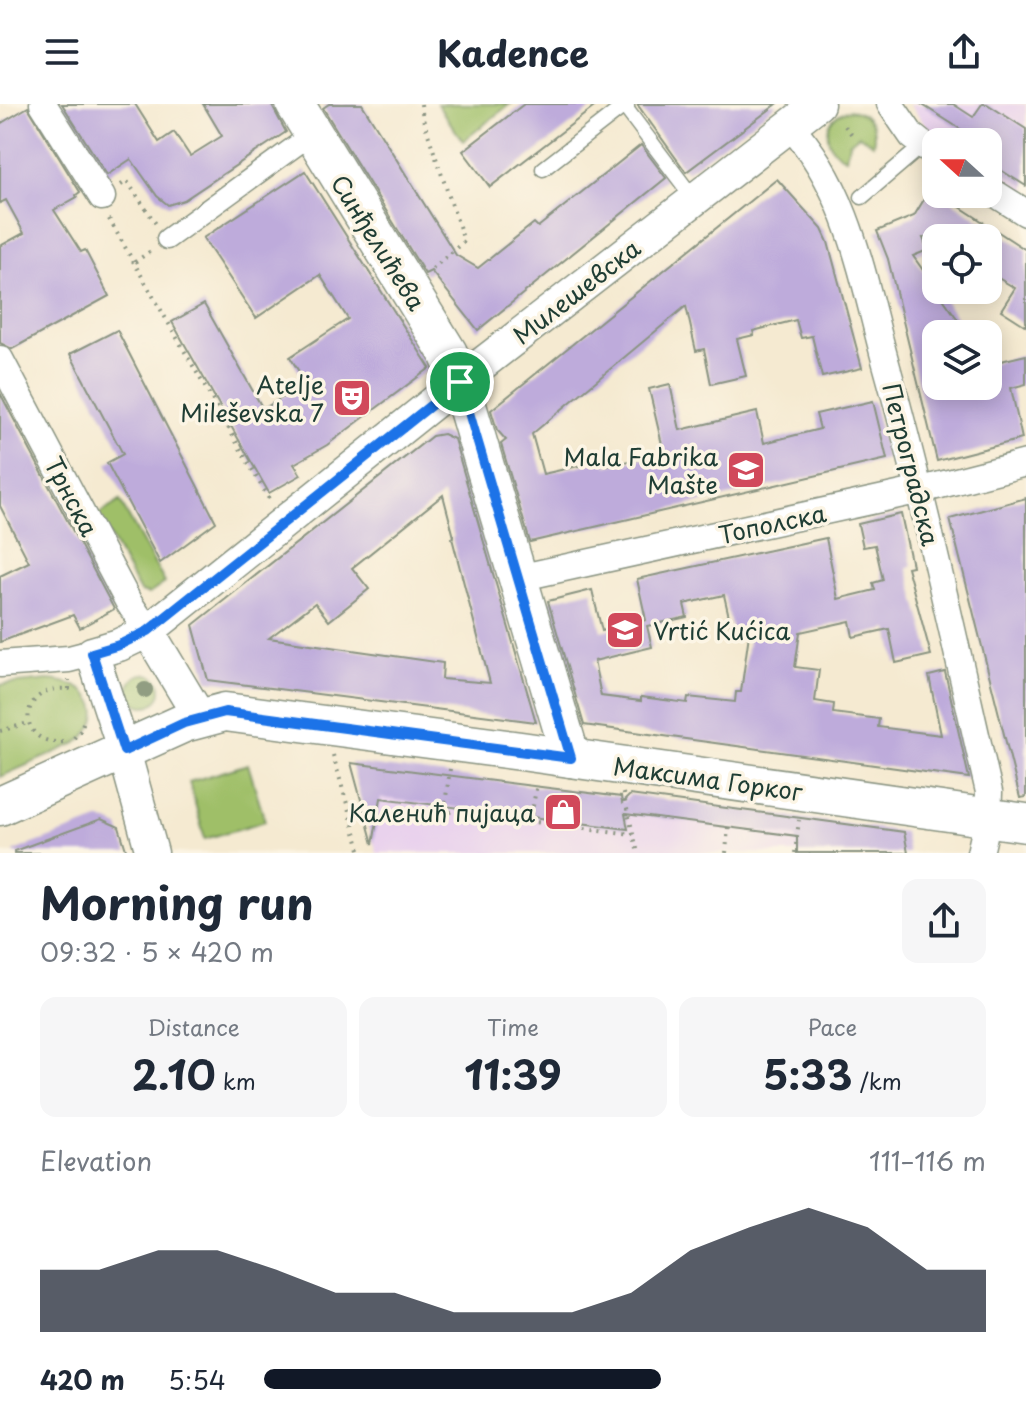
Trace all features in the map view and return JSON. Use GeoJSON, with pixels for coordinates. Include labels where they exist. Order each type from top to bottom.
{"type":"FeatureCollection","features":[{"type":"Feature","properties":{"kind":"main road","name":"Синђелићева"},"geometry":{"type":"LineString","coordinates":[[304,119],[448,353],[460,382],[571,758]]}},
{"type":"Feature","properties":{"kind":"main road","name":"Максима Горког"},"geometry":{"type":"LineString","coordinates":[[0,806],[200,718],[225,712],[571,758],[984,836],[1026,823]]}},
{"type":"Feature","properties":{"kind":"street"},"geometry":{"type":"LineString","coordinates":[[43,104],[102,197]]}},
{"type":"Feature","properties":{"kind":"street","name":"Милешевска"},"geometry":{"type":"LineString","coordinates":[[81,656],[119,645],[148,631],[460,382],[818,104]]}},
{"type":"Feature","properties":{"kind":"street"},"geometry":{"type":"LineString","coordinates":[[890,104],[922,142]]}},
{"type":"Feature","properties":{"kind":"street"},"geometry":{"type":"LineString","coordinates":[[167,239],[304,119]]}},
{"type":"Feature","properties":{"kind":"street","name":"Петроградска"},"geometry":{"type":"LineString","coordinates":[[790,126],[808,145],[845,211],[921,490],[989,792],[984,836]]}},
{"type":"Feature","properties":{"kind":"street"},"geometry":{"type":"LineString","coordinates":[[1002,198],[1026,213]]}},
{"type":"Feature","properties":{"kind":"street","name":"Трнска"},"geometry":{"type":"LineString","coordinates":[[0,359],[129,603],[148,631]]}},
{"type":"Feature","properties":{"kind":"street","name":"Тополска"},"geometry":{"type":"LineString","coordinates":[[518,578],[921,490],[1026,463]]}},
{"type":"Feature","properties":{"kind":"street"},"geometry":{"type":"LineString","coordinates":[[148,631],[200,718]]}},
{"type":"Feature","properties":{"kind":"street"},"geometry":{"type":"LineString","coordinates":[[0,664],[81,656],[124,751],[152,853]]}},
{"type":"Feature","properties":{"kind":"lane"},"geometry":{"type":"LineString","coordinates":[[543,169],[623,105],[694,199]]}},
{"type":"Feature","properties":{"kind":"lane"},"geometry":{"type":"LineString","coordinates":[[862,197],[922,155]]}},
{"type":"Feature","properties":{"kind":"path"},"geometry":{"type":"LineString","coordinates":[[421,104],[423,119],[464,241],[428,272]]}},
{"type":"Feature","properties":{"kind":"path"},"geometry":{"type":"LineString","coordinates":[[845,126],[852,135]]}},
{"type":"Feature","properties":{"kind":"path"},"geometry":{"type":"LineString","coordinates":[[127,181],[167,239]]}},
{"type":"Feature","properties":{"kind":"path"},"geometry":{"type":"LineString","coordinates":[[102,197],[98,201],[283,524]]}},
{"type":"Feature","properties":{"kind":"path"},"geometry":{"type":"LineString","coordinates":[[69,689],[81,656]]}},
{"type":"Feature","properties":{"kind":"path"},"geometry":{"type":"LineString","coordinates":[[0,731],[28,723],[27,713],[38,696],[49,689],[69,689],[76,693]]}},
{"type":"Feature","properties":{"kind":"path"},"geometry":{"type":"LineString","coordinates":[[74,738],[81,730],[84,713]]}},
{"type":"Feature","properties":{"kind":"path"},"geometry":{"type":"LineString","coordinates":[[329,743],[361,853]]}},
{"type":"Feature","properties":{"kind":"path"},"geometry":{"type":"LineString","coordinates":[[451,759],[444,811],[633,834]]}},
{"type":"Feature","properties":{"kind":"path"},"geometry":{"type":"LineString","coordinates":[[530,822],[537,783]]}},
{"type":"Feature","properties":{"kind":"path"},"geometry":{"type":"LineString","coordinates":[[622,789],[638,853]]}},
{"type":"Feature","properties":{"kind":"path"},"geometry":{"type":"LineString","coordinates":[[795,853],[801,811]]}},
{"type":"Feature","properties":{"kind":"path"},"geometry":{"type":"LineString","coordinates":[[726,853],[728,827]]}},
{"type":"Feature","properties":{"kind":"shaded area"},"geometry":{"type":"Polygon","coordinates":[[[909,104],[1026,104],[1026,196],[1002,181],[1002,128],[928,128],[909,104]]]}},
{"type":"Feature","properties":{"kind":"shaded area","name":"Каленић пијаца"},"geometry":{"type":"Polygon","coordinates":[[[351,763],[621,797],[630,795],[904,832],[908,853],[377,853],[351,763]]]}},
{"type":"Feature","properties":{"kind":"green space"},"geometry":{"type":"Polygon","coordinates":[[[437,104],[510,104],[463,141],[437,104]]]}},
{"type":"Feature","properties":{"kind":"green space"},"geometry":{"type":"Polygon","coordinates":[[[851,110],[863,114],[870,122],[874,138],[873,144],[859,135],[849,143],[846,158],[831,146],[828,131],[835,118],[851,110]]]}},
{"type":"Feature","properties":{"kind":"green space"},"geometry":{"type":"Polygon","coordinates":[[[120,501],[165,583],[149,594],[140,592],[98,515],[120,501]]]}},
{"type":"Feature","properties":{"kind":"green space"},"geometry":{"type":"Polygon","coordinates":[[[145,674],[156,679],[161,690],[156,701],[145,706],[134,701],[129,690],[134,679],[145,674]]]}},
{"type":"Feature","properties":{"kind":"green space"},"geometry":{"type":"Polygon","coordinates":[[[48,680],[76,686],[86,693],[96,710],[94,721],[77,743],[0,777],[0,685],[48,680]]]}},
{"type":"Feature","properties":{"kind":"green space"},"geometry":{"type":"Polygon","coordinates":[[[248,764],[265,821],[205,839],[189,782],[248,764]]]}},
{"type":"Feature","properties":{"kind":"building"},"geometry":{"type":"Polygon","coordinates":[[[62,104],[135,104],[159,142],[174,132],[190,156],[222,136],[203,104],[271,104],[286,132],[184,200],[168,205],[157,196],[131,159],[107,175],[62,104]]]}},
{"type":"Feature","properties":{"kind":"building"},"geometry":{"type":"Polygon","coordinates":[[[329,104],[362,104],[456,255],[478,268],[534,223],[538,227],[641,145],[666,178],[478,330],[431,271],[425,274],[323,108],[329,104]]]}},
{"type":"Feature","properties":{"kind":"building"},"geometry":{"type":"Polygon","coordinates":[[[524,104],[598,104],[490,187],[463,151],[524,104]]]}},
{"type":"Feature","properties":{"kind":"building"},"geometry":{"type":"Polygon","coordinates":[[[637,104],[777,104],[686,172],[637,104]]]}},
{"type":"Feature","properties":{"kind":"building"},"geometry":{"type":"Polygon","coordinates":[[[921,104],[953,104],[973,117],[982,104],[987,104],[1026,129],[1026,186],[1002,171],[1002,128],[959,128],[921,104]]]}},
{"type":"Feature","properties":{"kind":"building"},"geometry":{"type":"Polygon","coordinates":[[[28,107],[80,192],[77,197],[54,210],[81,252],[85,250],[109,296],[12,349],[0,343],[0,246],[24,233],[6,200],[0,203],[0,124],[28,107]]]}},
{"type":"Feature","properties":{"kind":"building"},"geometry":{"type":"Polygon","coordinates":[[[305,171],[430,368],[327,445],[294,464],[301,475],[269,493],[172,322],[204,304],[263,409],[306,383],[290,357],[348,319],[320,275],[256,318],[203,238],[305,171]]]}},
{"type":"Feature","properties":{"kind":"building"},"geometry":{"type":"Polygon","coordinates":[[[777,179],[822,229],[828,242],[862,368],[822,377],[812,336],[801,338],[796,320],[753,331],[754,335],[737,339],[746,376],[711,384],[704,349],[696,351],[686,306],[532,434],[543,474],[605,460],[607,466],[664,453],[649,389],[670,384],[680,430],[757,412],[764,443],[820,429],[816,414],[873,401],[887,459],[530,542],[501,444],[506,440],[497,430],[491,410],[777,179]]]}},
{"type":"Feature","properties":{"kind":"building"},"geometry":{"type":"Polygon","coordinates":[[[922,203],[922,208],[962,208],[986,224],[922,224],[922,252],[913,256],[922,269],[922,304],[947,304],[958,320],[922,320],[922,399],[888,259],[877,231],[914,216],[922,203]]]}},
{"type":"Feature","properties":{"kind":"building"},"geometry":{"type":"Polygon","coordinates":[[[1002,234],[1026,250],[1026,326],[1001,310],[1015,288],[1002,280],[1002,234]]]}},
{"type":"Feature","properties":{"kind":"building"},"geometry":{"type":"Polygon","coordinates":[[[117,330],[216,522],[160,563],[107,463],[123,454],[70,354],[117,330]]]}},
{"type":"Feature","properties":{"kind":"building"},"geometry":{"type":"Polygon","coordinates":[[[1026,355],[1026,384],[1011,388],[1022,439],[937,461],[922,400],[1002,400],[1002,361],[1026,355]]]}},
{"type":"Feature","properties":{"kind":"building"},"geometry":{"type":"Polygon","coordinates":[[[0,393],[114,609],[80,628],[73,615],[0,642],[0,576],[29,562],[0,506],[0,393]]]}},
{"type":"Feature","properties":{"kind":"building"},"geometry":{"type":"Polygon","coordinates":[[[443,434],[454,439],[536,722],[208,680],[193,625],[432,436],[443,434]],[[443,495],[352,568],[369,589],[329,621],[315,603],[269,638],[443,663],[442,679],[490,683],[443,495]]]}},
{"type":"Feature","properties":{"kind":"building"},"geometry":{"type":"Polygon","coordinates":[[[1026,498],[1026,797],[1020,798],[950,519],[1026,498]]]}},
{"type":"Feature","properties":{"kind":"building"},"geometry":{"type":"Polygon","coordinates":[[[901,514],[912,566],[907,567],[931,655],[896,663],[889,629],[853,637],[850,621],[800,632],[795,667],[819,670],[815,701],[834,704],[833,713],[879,719],[878,727],[941,735],[929,676],[945,672],[969,778],[584,725],[548,601],[592,590],[602,631],[646,620],[637,579],[826,538],[838,599],[875,590],[873,583],[883,580],[875,545],[863,547],[858,524],[901,514]],[[724,595],[684,604],[687,617],[647,626],[652,647],[594,661],[601,696],[641,701],[641,697],[687,703],[688,697],[735,702],[736,692],[741,692],[750,627],[732,630],[724,595]]]}},
{"type":"Feature","properties":{"kind":"building"},"geometry":{"type":"Polygon","coordinates":[[[351,763],[621,797],[622,803],[630,795],[904,832],[908,853],[797,853],[797,836],[625,814],[628,829],[381,798],[373,844],[351,763]]]}},
{"type":"Feature","properties":{"kind":"building"},"geometry":{"type":"Polygon","coordinates":[[[101,819],[119,827],[127,853],[14,853],[14,851],[101,819]]]}},
{"type":"Feature","properties":{"kind":"place","name":"Atelje Mileševska 7"},"geometry":{"type":"Point","coordinates":[352,398]}},
{"type":"Feature","properties":{"kind":"place","name":"Mala Fabrika Mašte"},"geometry":{"type":"Point","coordinates":[746,470]}},
{"type":"Feature","properties":{"kind":"place","name":"Vrtić Kućica"},"geometry":{"type":"Point","coordinates":[625,630]}},
{"type":"Feature","properties":{"kind":"place","name":"Каленић пијаца"},"geometry":{"type":"Point","coordinates":[563,812]}},
{"type":"Feature","properties":{"kind":"route"},"geometry":{"type":"LineString","coordinates":[[460,382],[571,758],[225,712],[184,723],[124,751],[92,653],[119,645],[148,631],[460,382]]}}]}
